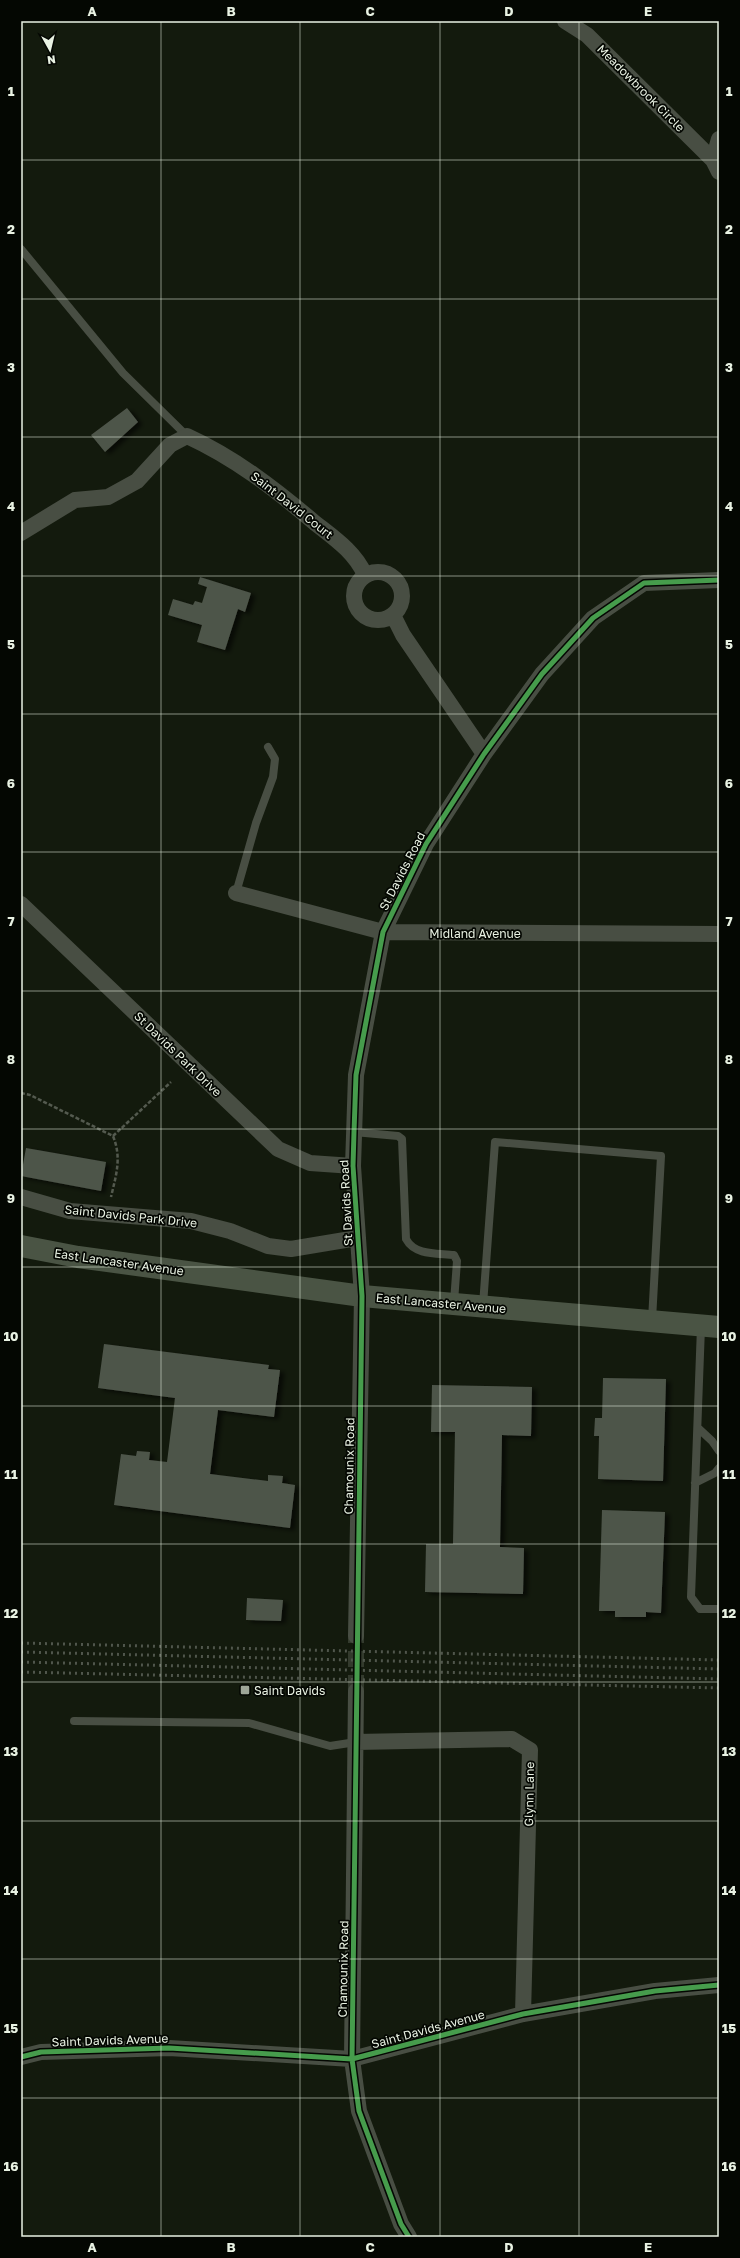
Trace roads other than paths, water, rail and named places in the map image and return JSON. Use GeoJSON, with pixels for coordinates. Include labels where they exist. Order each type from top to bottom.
{"type":"FeatureCollection","features":[{"type":"Feature","properties":{"kind":"highway","name":"East Lancaster Avenue"},"geometry":{"type":"LineString","coordinates":[[21,1246],[78,1257],[362,1296],[710,1327]]}},
{"type":"Feature","properties":{"kind":"street","name":"Meadowbrook Circle"},"geometry":{"type":"LineString","coordinates":[[565,21],[588,35],[716,166]]}},
{"type":"Feature","properties":{"kind":"street"},"geometry":{"type":"LineString","coordinates":[[716,166],[719,139]]}},
{"type":"Feature","properties":{"kind":"street"},"geometry":{"type":"LineString","coordinates":[[21,533],[75,500],[108,497],[137,481],[170,445],[187,436]]}},
{"type":"Feature","properties":{"kind":"street","name":"Saint David Court"},"geometry":{"type":"LineString","coordinates":[[187,436],[208,446],[268,483],[354,555],[365,575]]}},
{"type":"Feature","properties":{"kind":"street"},"geometry":{"type":"LineString","coordinates":[[372,572],[383,572],[397,580],[400,585],[402,598],[400,605],[393,615],[377,620],[370,619],[358,610],[353,598],[354,590],[357,583],[365,575],[372,572]]}},
{"type":"Feature","properties":{"kind":"street","name":"St Davids Road"},"geometry":{"type":"LineString","coordinates":[[362,1296],[353,1166],[356,1075],[383,932],[426,844],[484,754],[542,674],[593,618],[644,582],[719,580]]}},
{"type":"Feature","properties":{"kind":"street"},"geometry":{"type":"LineString","coordinates":[[393,615],[403,634],[484,754]]}},
{"type":"Feature","properties":{"kind":"street","name":"Midland Avenue"},"geometry":{"type":"LineString","coordinates":[[236,893],[383,932],[719,934]]}},
{"type":"Feature","properties":{"kind":"street","name":"St Davids Park Drive"},"geometry":{"type":"LineString","coordinates":[[21,904],[278,1150],[310,1164],[353,1166]]}},
{"type":"Feature","properties":{"kind":"street","name":"Saint Davids Park Drive"},"geometry":{"type":"LineString","coordinates":[[21,1197],[70,1211],[192,1221],[230,1231],[268,1246],[291,1249],[357,1238]]}},
{"type":"Feature","properties":{"kind":"street","name":"Chamounix Road"},"geometry":{"type":"LineString","coordinates":[[356,1636],[362,1296]]}},
{"type":"Feature","properties":{"kind":"street","name":"Chamounix Road"},"geometry":{"type":"LineString","coordinates":[[356,1690],[352,2059],[359,2111],[401,2224],[409,2237]]}},
{"type":"Feature","properties":{"kind":"street","name":"Glynn Lane"},"geometry":{"type":"LineString","coordinates":[[356,1742],[512,1739],[530,1750],[523,2014]]}},
{"type":"Feature","properties":{"kind":"street","name":"Saint Davids Avenue"},"geometry":{"type":"LineString","coordinates":[[21,2057],[41,2052],[169,2048],[352,2059],[523,2014],[655,1991],[719,1985]]}},
{"type":"Feature","properties":{"kind":"lane"},"geometry":{"type":"LineString","coordinates":[[21,249],[123,373],[187,436]]}},
{"type":"Feature","properties":{"kind":"lane"},"geometry":{"type":"LineString","coordinates":[[236,893],[256,823],[273,777],[275,759],[268,747]]}},
{"type":"Feature","properties":{"kind":"lane"},"geometry":{"type":"LineString","coordinates":[[354,1132],[398,1136],[402,1139],[406,1239],[410,1246],[416,1251],[454,1255],[457,1262],[454,1304]]}},
{"type":"Feature","properties":{"kind":"lane"},"geometry":{"type":"LineString","coordinates":[[483,1306],[495,1142],[661,1156],[652,1321]]}},
{"type":"Feature","properties":{"kind":"lane"},"geometry":{"type":"LineString","coordinates":[[710,1327],[698,1428],[691,1597],[700,1609],[719,1609]]}},
{"type":"Feature","properties":{"kind":"lane"},"geometry":{"type":"LineString","coordinates":[[698,1428],[712,1441],[719,1451]]}},
{"type":"Feature","properties":{"kind":"lane"},"geometry":{"type":"LineString","coordinates":[[696,1483],[715,1473],[719,1468]]}},
{"type":"Feature","properties":{"kind":"lane"},"geometry":{"type":"LineString","coordinates":[[74,1721],[249,1723],[330,1746],[356,1742]]}},
{"type":"Feature","properties":{"kind":"tunnel"},"geometry":{"type":"LineString","coordinates":[[356,1636],[356,1691]]}},
{"type":"Feature","properties":{"kind":"railway"},"geometry":{"type":"LineString","coordinates":[[21,1643],[719,1660]]}},
{"type":"Feature","properties":{"kind":"railway"},"geometry":{"type":"LineString","coordinates":[[21,1652],[719,1669]]}},
{"type":"Feature","properties":{"kind":"railway"},"geometry":{"type":"LineString","coordinates":[[21,1662],[719,1679]]}},
{"type":"Feature","properties":{"kind":"railway"},"geometry":{"type":"LineString","coordinates":[[21,1672],[719,1688]]}},
{"type":"Feature","properties":{"kind":"place","name":"Saint Davids"},"geometry":{"type":"Point","coordinates":[245,1690]}}]}
